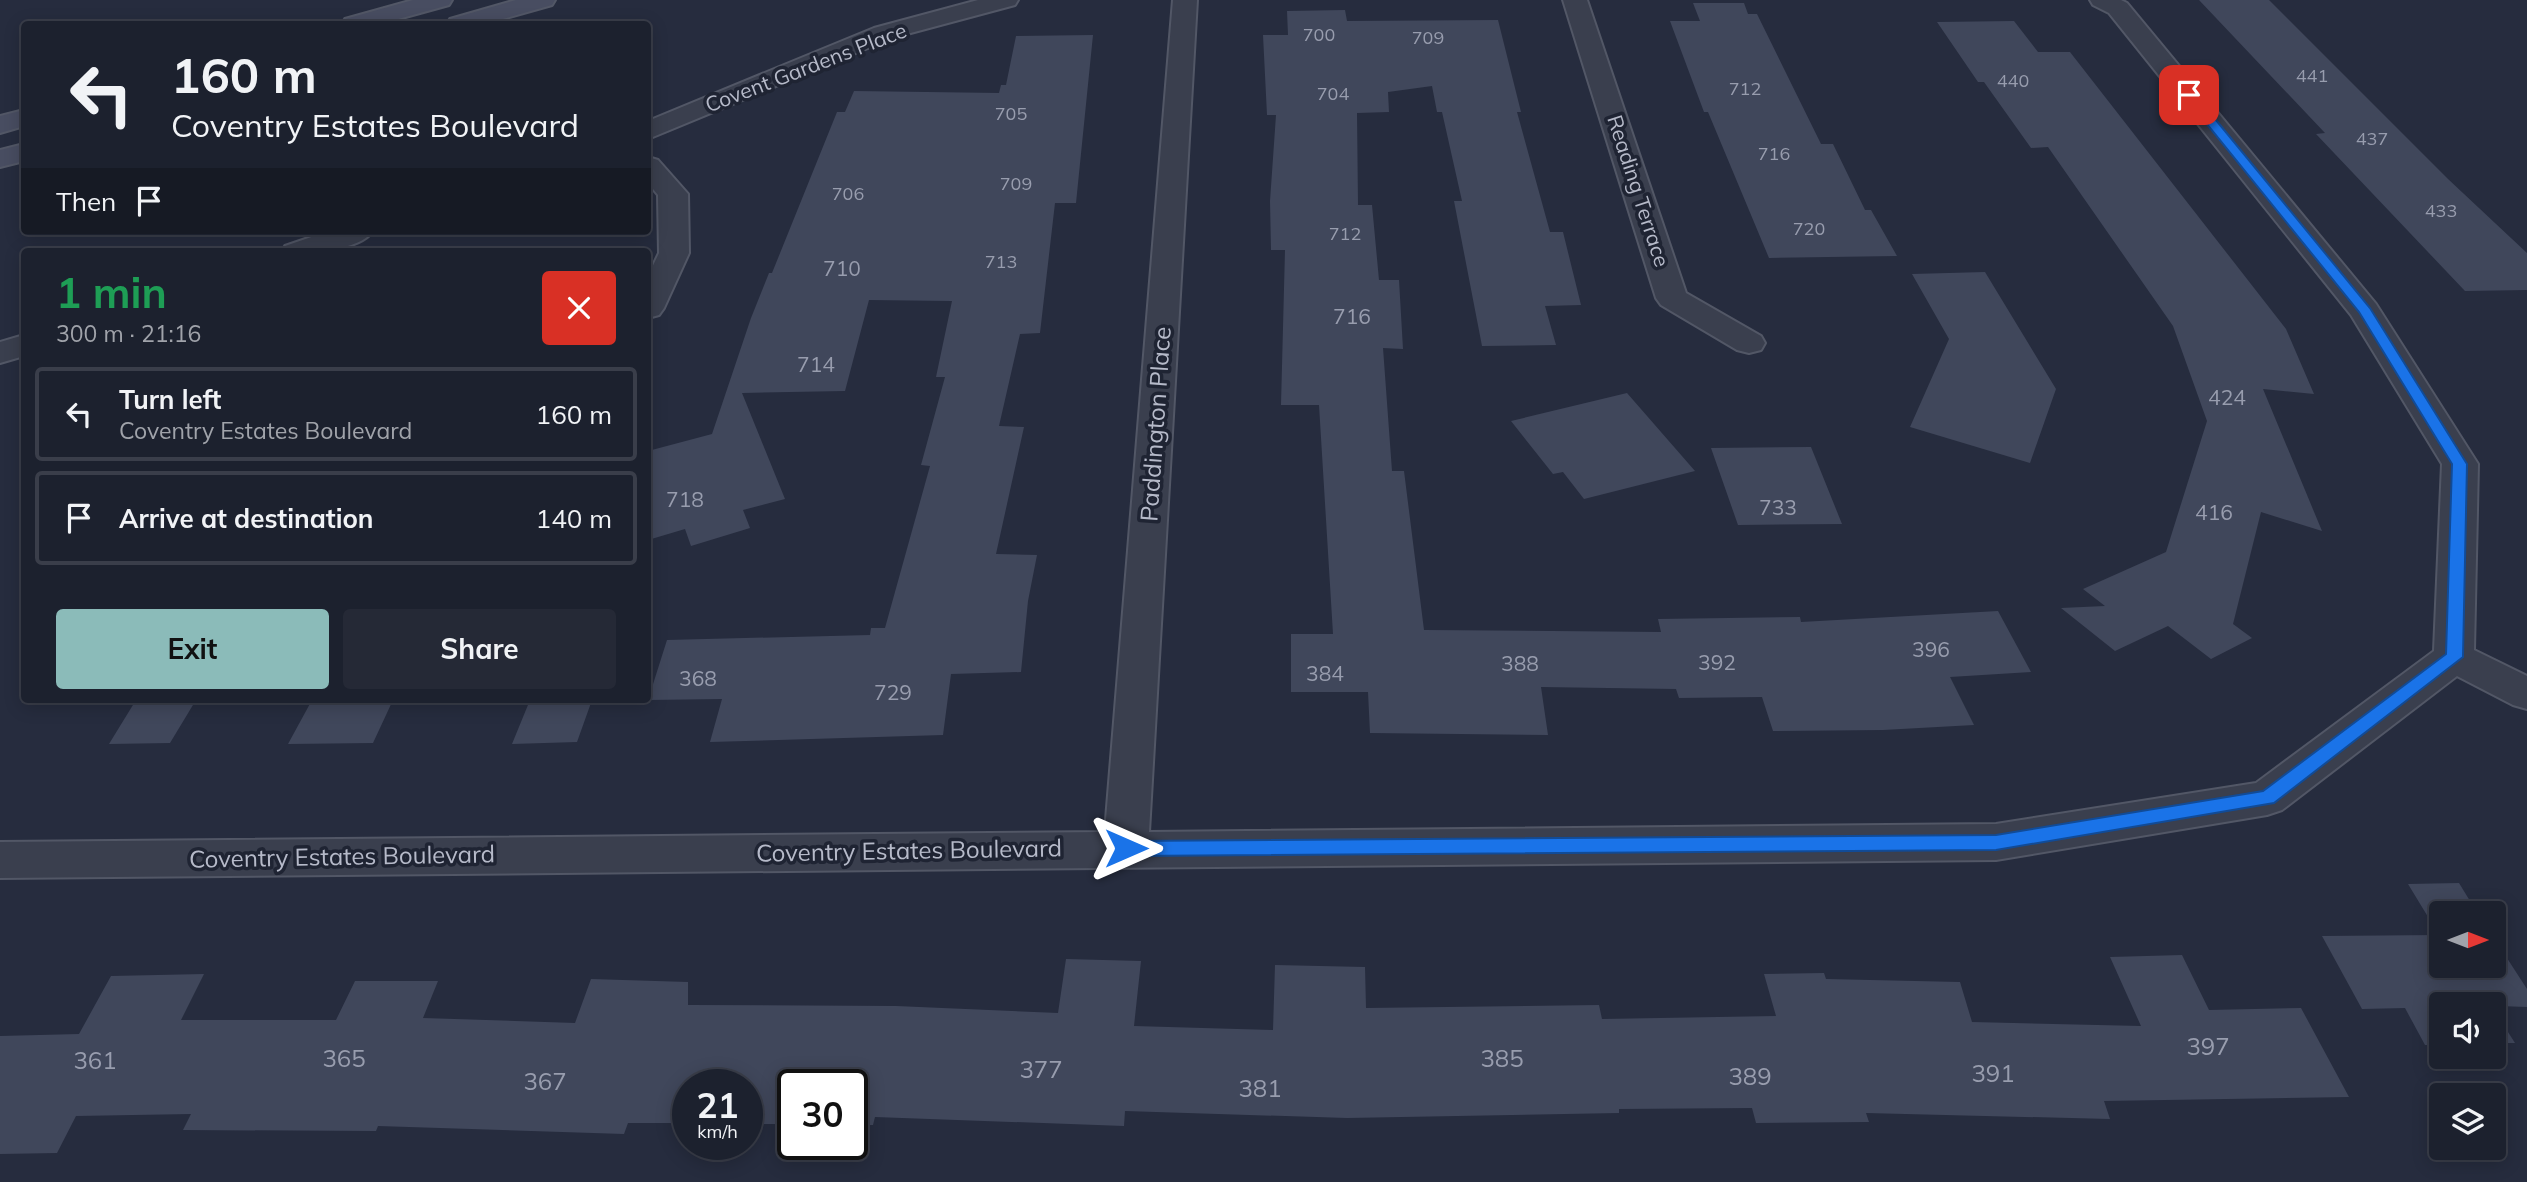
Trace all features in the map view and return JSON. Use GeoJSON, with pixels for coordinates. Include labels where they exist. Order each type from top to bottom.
{"type":"FeatureCollection","features":[{"type":"Feature","properties":{"kind":"main road"},"geometry":{"type":"LineString","coordinates":[[365,21],[440,0]]}},
{"type":"Feature","properties":{"kind":"main road"},"geometry":{"type":"LineString","coordinates":[[470,21],[543,0]]}},
{"type":"Feature","properties":{"kind":"main road"},"geometry":{"type":"LineString","coordinates":[[0,125],[21,119]]}},
{"type":"Feature","properties":{"kind":"main road"},"geometry":{"type":"LineString","coordinates":[[0,159],[21,153]]}},
{"type":"Feature","properties":{"kind":"street","name":"Covent Gardens Place"},"geometry":{"type":"LineString","coordinates":[[651,130],[883,33],[1006,0]]}},
{"type":"Feature","properties":{"kind":"street","name":"Paddington Place"},"geometry":{"type":"LineString","coordinates":[[1126,848],[1185,0]]}},
{"type":"Feature","properties":{"kind":"street","name":"Reading Terrace"},"geometry":{"type":"LineString","coordinates":[[1575,0],[1672,298],[1749,343]]}},
{"type":"Feature","properties":{"kind":"street"},"geometry":{"type":"LineString","coordinates":[[2102,0],[2118,8],[2365,311],[2460,464],[2454,657],[2527,694]]}},
{"type":"Feature","properties":{"kind":"street"},"geometry":{"type":"LineString","coordinates":[[651,169],[673,194],[674,253],[651,302]]}},
{"type":"Feature","properties":{"kind":"street"},"geometry":{"type":"LineString","coordinates":[[308,248],[346,235]]}},
{"type":"Feature","properties":{"kind":"street"},"geometry":{"type":"LineString","coordinates":[[0,353],[21,346]]}},
{"type":"Feature","properties":{"kind":"street","name":"Coventry Estates Boulevard"},"geometry":{"type":"LineString","coordinates":[[0,860],[1996,842],[2267,798],[2454,657]]}},
{"type":"Feature","properties":{"kind":"building"},"geometry":{"type":"Polygon","coordinates":[[[2199,0],[2269,0],[2448,179],[2527,253],[2527,290],[2465,291],[2316,134],[2325,133],[2199,0]]]}},
{"type":"Feature","properties":{"kind":"building"},"geometry":{"type":"Polygon","coordinates":[[[1693,3],[1744,3],[1748,14],[1757,14],[1821,144],[1833,144],[1865,210],[1871,210],[1897,256],[1769,258],[1708,112],[1704,112],[1670,21],[1700,21],[1693,3]]]}},
{"type":"Feature","properties":{"kind":"building"},"geometry":{"type":"Polygon","coordinates":[[[1345,10],[1347,21],[1498,20],[1521,112],[1517,112],[1550,232],[1563,232],[1581,305],[1545,306],[1556,345],[1482,346],[1454,201],[1462,201],[1442,112],[1437,112],[1432,86],[1388,92],[1389,112],[1357,113],[1358,205],[1372,205],[1379,280],[1399,280],[1403,349],[1383,348],[1392,471],[1404,471],[1424,630],[1661,632],[1658,619],[1800,617],[1801,622],[1998,611],[2031,672],[1950,677],[1974,725],[1883,730],[1773,731],[1762,697],[1679,698],[1676,689],[1541,687],[1548,735],[1370,733],[1368,692],[1291,692],[1291,634],[1333,634],[1319,405],[1281,405],[1285,250],[1271,250],[1270,201],[1276,115],[1267,115],[1263,35],[1288,35],[1287,11],[1345,10]]]}},
{"type":"Feature","properties":{"kind":"building"},"geometry":{"type":"Polygon","coordinates":[[[2014,21],[2038,52],[2070,52],[2286,329],[2314,394],[2263,389],[2322,531],[2261,512],[2233,624],[2252,638],[2211,659],[2168,626],[2115,651],[2061,608],[2105,606],[2083,589],[2166,552],[2207,421],[2173,326],[2048,147],[2031,148],[1984,82],[1978,82],[1937,22],[2014,21]]]}},
{"type":"Feature","properties":{"kind":"building"},"geometry":{"type":"Polygon","coordinates":[[[1093,35],[1076,203],[1055,203],[1040,333],[1020,334],[999,426],[1024,427],[996,554],[1037,555],[1028,601],[1021,672],[951,674],[943,735],[710,742],[722,699],[651,700],[651,691],[667,640],[870,635],[871,628],[885,628],[930,466],[921,465],[945,377],[936,377],[952,301],[869,300],[845,391],[742,393],[785,499],[743,510],[750,528],[691,546],[685,529],[651,539],[651,450],[712,434],[769,273],[772,273],[837,112],[845,112],[854,91],[999,93],[1001,85],[1006,85],[1016,36],[1093,35]]]}},
{"type":"Feature","properties":{"kind":"building"},"geometry":{"type":"Polygon","coordinates":[[[1985,272],[2056,389],[2030,463],[1910,427],[1949,339],[1912,274],[1985,272]]]}},
{"type":"Feature","properties":{"kind":"building"},"geometry":{"type":"Polygon","coordinates":[[[1627,393],[1695,471],[1584,499],[1563,472],[1553,474],[1511,421],[1627,393]]]}},
{"type":"Feature","properties":{"kind":"building"},"geometry":{"type":"Polygon","coordinates":[[[1811,447],[1842,524],[1738,525],[1711,448],[1811,447]]]}},
{"type":"Feature","properties":{"kind":"building"},"geometry":{"type":"Polygon","coordinates":[[[134,703],[194,703],[170,743],[109,744],[134,703]]]}},
{"type":"Feature","properties":{"kind":"building"},"geometry":{"type":"Polygon","coordinates":[[[310,703],[392,703],[373,743],[288,744],[310,703]]]}},
{"type":"Feature","properties":{"kind":"building"},"geometry":{"type":"Polygon","coordinates":[[[529,703],[591,703],[577,742],[512,744],[529,703]]]}},
{"type":"Feature","properties":{"kind":"building"},"geometry":{"type":"Polygon","coordinates":[[[2459,883],[2470,901],[2429,901],[2429,919],[2408,884],[2459,883]]]}},
{"type":"Feature","properties":{"kind":"building"},"geometry":{"type":"Polygon","coordinates":[[[2429,935],[2429,978],[2506,978],[2506,957],[2527,989],[2527,1007],[2506,1006],[2506,992],[2429,992],[2429,1045],[2425,1045],[2405,1008],[2362,1009],[2322,936],[2429,935]]]}},
{"type":"Feature","properties":{"kind":"building"},"geometry":{"type":"Polygon","coordinates":[[[2182,955],[2209,1010],[2301,1008],[2349,1097],[2104,1101],[2110,1119],[1866,1113],[1869,1122],[1756,1123],[1752,1108],[1619,1109],[1619,1113],[1347,1118],[1125,1111],[1124,1126],[875,1117],[873,1125],[868,1125],[868,1069],[777,1069],[777,1124],[763,1124],[763,1069],[672,1069],[672,1123],[628,1123],[624,1134],[378,1126],[376,1131],[183,1130],[191,1114],[76,1116],[57,1153],[0,1154],[0,1036],[79,1034],[111,976],[204,974],[181,1020],[336,1020],[355,981],[438,981],[423,1018],[575,1023],[591,979],[688,982],[688,1005],[896,1006],[1058,1013],[1066,959],[1141,961],[1134,1026],[1273,1030],[1275,965],[1365,967],[1366,1008],[1599,1005],[1602,1019],[1776,1016],[1764,974],[1824,973],[1826,979],[1960,982],[1972,1022],[2141,1026],[2110,957],[2182,955]]]}},
{"type":"Feature","properties":{"kind":"building"},"geometry":{"type":"Polygon","coordinates":[[[2506,1029],[2515,1043],[2506,1043],[2506,1029]]]}},
{"type":"Feature","properties":{"kind":"route"},"geometry":{"type":"LineString","coordinates":[[1126,848],[1996,842],[2267,798],[2454,657],[2460,464],[2365,311],[2189,95]]}}]}
